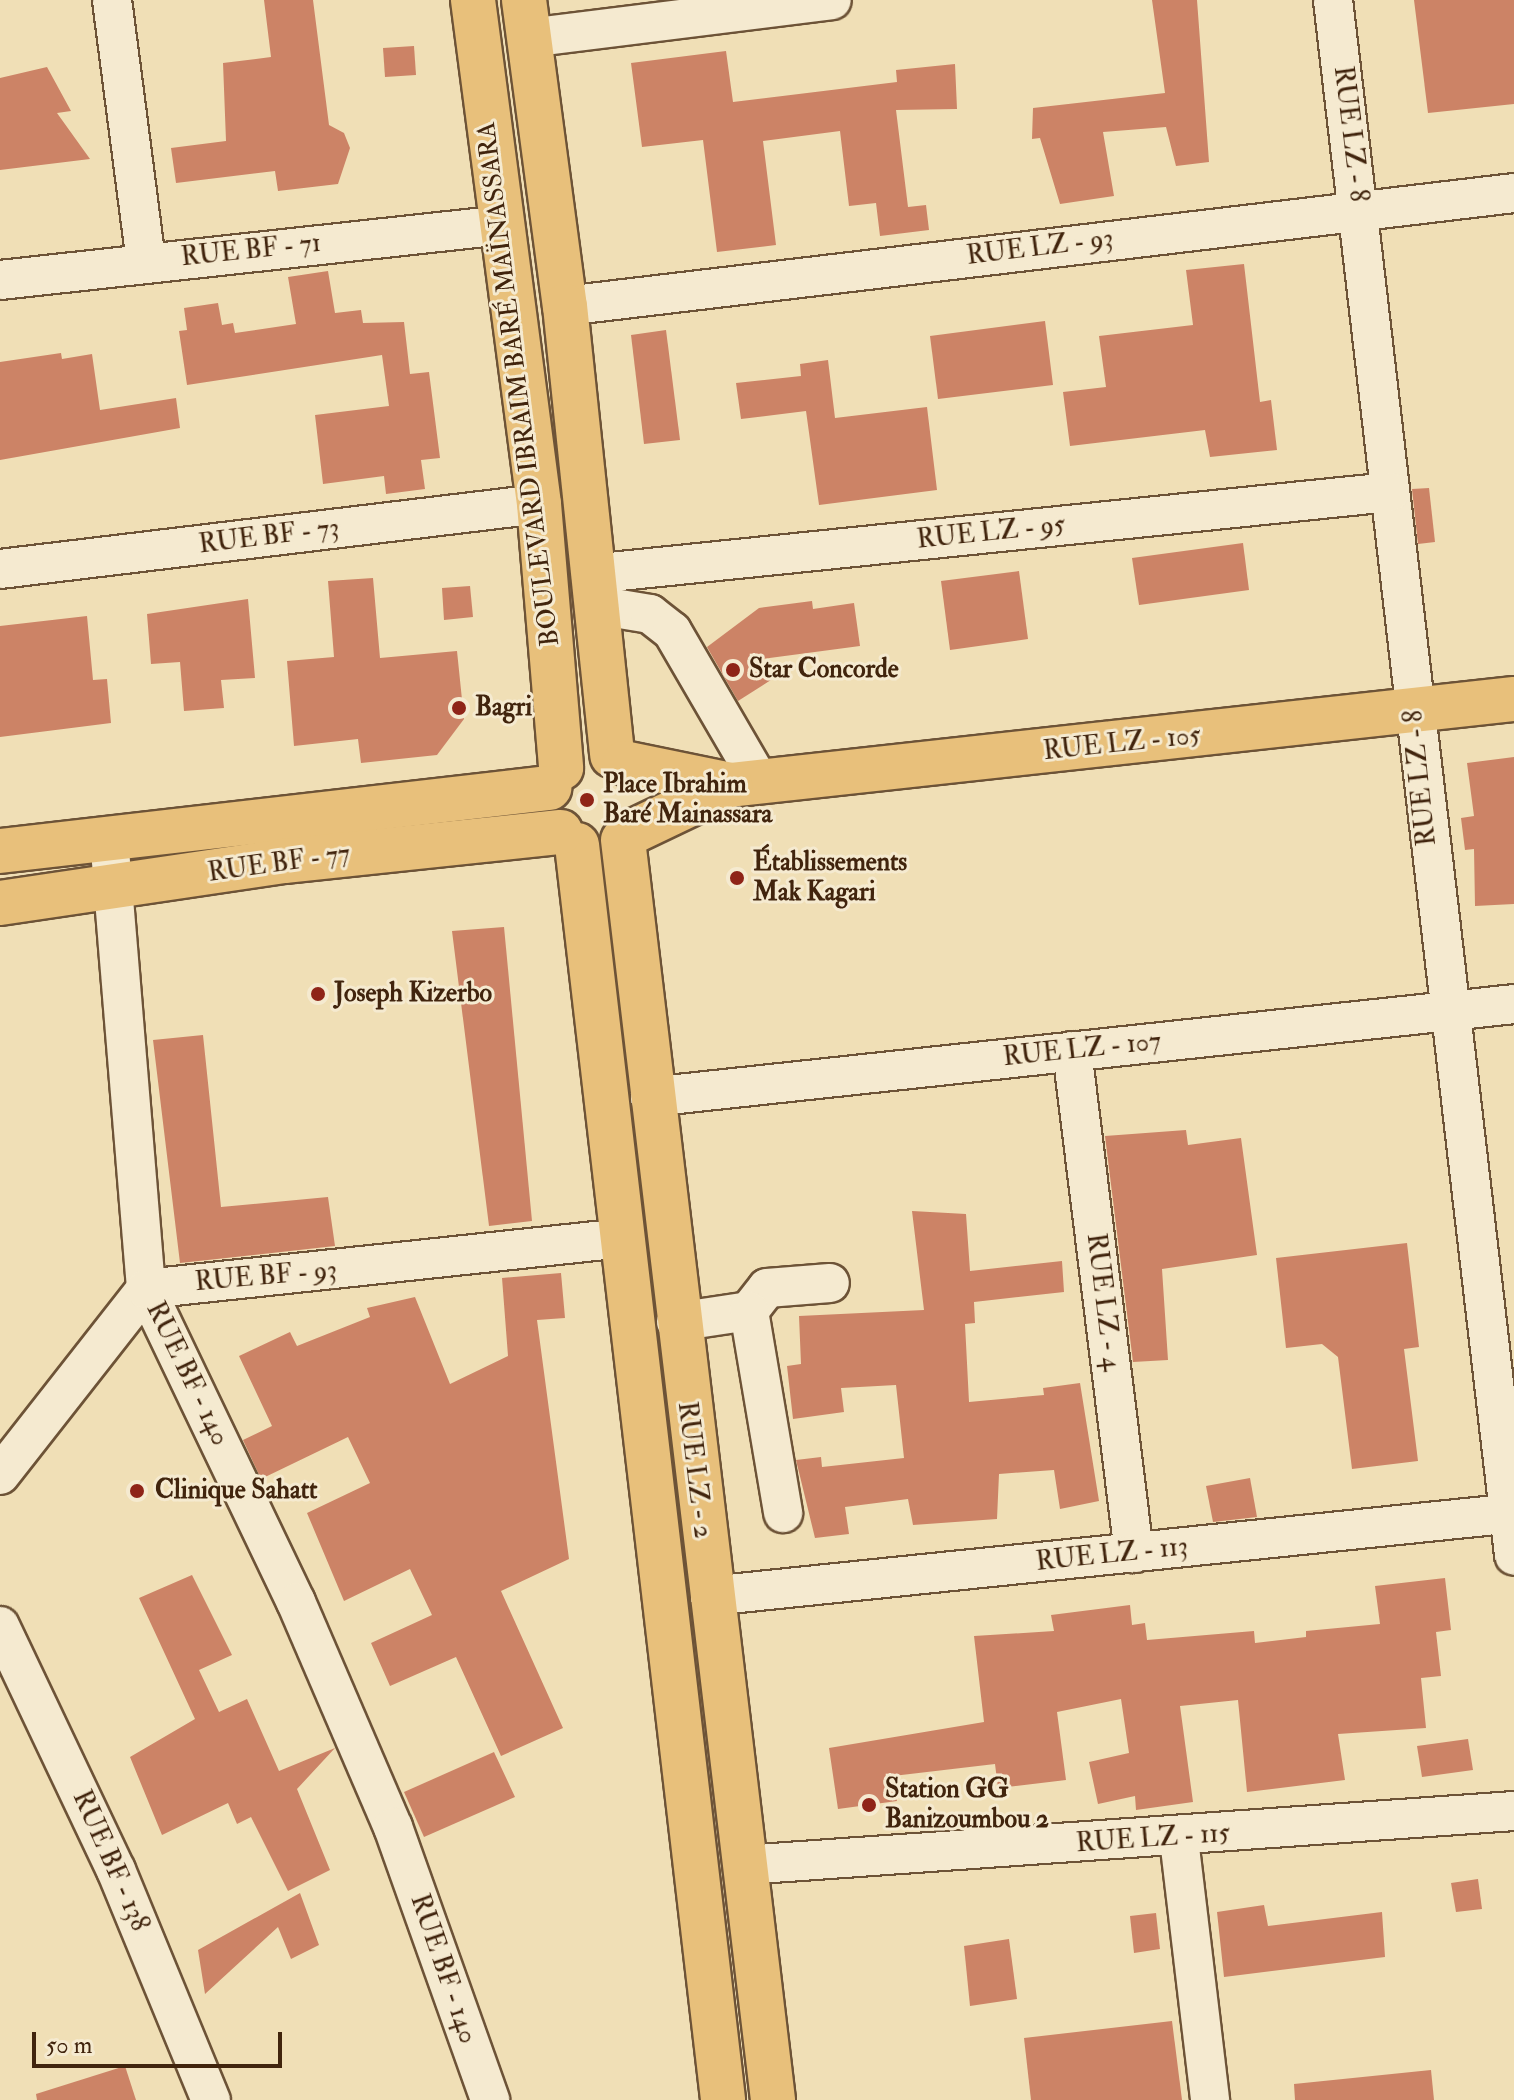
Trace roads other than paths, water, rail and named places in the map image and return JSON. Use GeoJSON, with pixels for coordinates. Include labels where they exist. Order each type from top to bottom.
{"type":"FeatureCollection","features":[{"type":"Feature","properties":{"kind":"main road","name":"BOULEVARD IBRAIM BARÉ MAÏNASSARA"},"geometry":{"type":"LineString","coordinates":[[473,0],[539,504],[555,778]]}},
{"type":"Feature","properties":{"kind":"main road","name":"BOULEVARD IBRAIM BARÉ MAÏNASSARA"},"geometry":{"type":"LineString","coordinates":[[526,19],[565,306],[593,590],[618,760]]}},
{"type":"Feature","properties":{"kind":"main road","name":"RUE LZ - 105"},"geometry":{"type":"LineString","coordinates":[[618,760],[745,783],[1514,699]]}},
{"type":"Feature","properties":{"kind":"main road"},"geometry":{"type":"LineString","coordinates":[[584,754],[618,760],[642,798],[628,836],[600,849],[568,839],[549,811],[555,778],[584,754]]}},
{"type":"Feature","properties":{"kind":"main road","name":"RUE BF - 77"},"geometry":{"type":"LineString","coordinates":[[0,851],[555,778]]}},
{"type":"Feature","properties":{"kind":"main road","name":"RUE LZ - 105"},"geometry":{"type":"LineString","coordinates":[[628,836],[745,783]]}},
{"type":"Feature","properties":{"kind":"main road","name":"RUE LZ - 2"},"geometry":{"type":"LineString","coordinates":[[628,836],[650,1097],[773,2100]]}},
{"type":"Feature","properties":{"kind":"main road","name":"RUE BF - 77"},"geometry":{"type":"LineString","coordinates":[[0,903],[284,861],[568,839]]}},
{"type":"Feature","properties":{"kind":"main road","name":"RUE LZ - 2"},"geometry":{"type":"LineString","coordinates":[[568,839],[621,1238],[723,2100]]}},
{"type":"Feature","properties":{"kind":"street"},"geometry":{"type":"LineString","coordinates":[[112,0],[146,261]]}},
{"type":"Feature","properties":{"kind":"street"},"geometry":{"type":"LineString","coordinates":[[526,19],[832,0]]}},
{"type":"Feature","properties":{"kind":"street","name":"RUE LZ - 8"},"geometry":{"type":"LineString","coordinates":[[1333,0],[1359,210],[1446,1011],[1497,1283],[1514,1556]]}},
{"type":"Feature","properties":{"kind":"street","name":"RUE LZ - 93"},"geometry":{"type":"LineString","coordinates":[[565,306],[1514,193]]}},
{"type":"Feature","properties":{"kind":"street","name":"RUE BF - 71"},"geometry":{"type":"LineString","coordinates":[[0,280],[146,261],[503,225]]}},
{"type":"Feature","properties":{"kind":"street","name":"RUE LZ - 95"},"geometry":{"type":"LineString","coordinates":[[593,590],[1390,492]]}},
{"type":"Feature","properties":{"kind":"street","name":"RUE BF - 73"},"geometry":{"type":"LineString","coordinates":[[0,569],[539,504]]}},
{"type":"Feature","properties":{"kind":"street"},"geometry":{"type":"LineString","coordinates":[[593,590],[650,614],[672,631],[745,783]]}},
{"type":"Feature","properties":{"kind":"street","name":"RUE BF - 140"},"geometry":{"type":"LineString","coordinates":[[109,838],[146,1289],[296,1602],[393,1827],[490,2100]]}},
{"type":"Feature","properties":{"kind":"street","name":"RUE LZ - 107"},"geometry":{"type":"LineString","coordinates":[[650,1097],[1514,1004]]}},
{"type":"Feature","properties":{"kind":"street","name":"RUE LZ - 4"},"geometry":{"type":"LineString","coordinates":[[1072,1051],[1134,1553]]}},
{"type":"Feature","properties":{"kind":"street","name":"RUE BF - 93"},"geometry":{"type":"LineString","coordinates":[[146,1289],[621,1238]]}},
{"type":"Feature","properties":{"kind":"street"},"geometry":{"type":"LineString","coordinates":[[676,1322],[749,1311],[767,1288],[830,1283]]}},
{"type":"Feature","properties":{"kind":"street"},"geometry":{"type":"LineString","coordinates":[[0,1475],[146,1289]]}},
{"type":"Feature","properties":{"kind":"street"},"geometry":{"type":"LineString","coordinates":[[749,1311],[783,1513]]}},
{"type":"Feature","properties":{"kind":"street","name":"RUE LZ - 113"},"geometry":{"type":"LineString","coordinates":[[710,1596],[1511,1513]]}},
{"type":"Feature","properties":{"kind":"street","name":"RUE BF - 138"},"geometry":{"type":"LineString","coordinates":[[0,1626],[116,1870],[211,2100]]}},
{"type":"Feature","properties":{"kind":"street","name":"RUE LZ - 115"},"geometry":{"type":"LineString","coordinates":[[744,1865],[1179,1839],[1514,1811]]}},
{"type":"Feature","properties":{"kind":"street"},"geometry":{"type":"LineString","coordinates":[[1179,1839],[1210,2100]]}},
{"type":"Feature","properties":{"kind":"place","name":"Star Concorde"},"geometry":{"type":"Point","coordinates":[733,670]}},
{"type":"Feature","properties":{"kind":"place","name":"Bagri"},"geometry":{"type":"Point","coordinates":[459,708]}},
{"type":"Feature","properties":{"kind":"place","name":"Place Ibrahim Baré Mainassara"},"geometry":{"type":"Point","coordinates":[587,800]}},
{"type":"Feature","properties":{"kind":"place","name":"Établissements Mak Kagari"},"geometry":{"type":"Point","coordinates":[737,878]}},
{"type":"Feature","properties":{"kind":"place","name":"Joseph Kizerbo"},"geometry":{"type":"Point","coordinates":[318,994]}},
{"type":"Feature","properties":{"kind":"place","name":"Clinique Sahatt"},"geometry":{"type":"Point","coordinates":[137,1491]}},
{"type":"Feature","properties":{"kind":"place","name":"Station GG Banizoumbou 2"},"geometry":{"type":"Point","coordinates":[869,1805]}}]}
